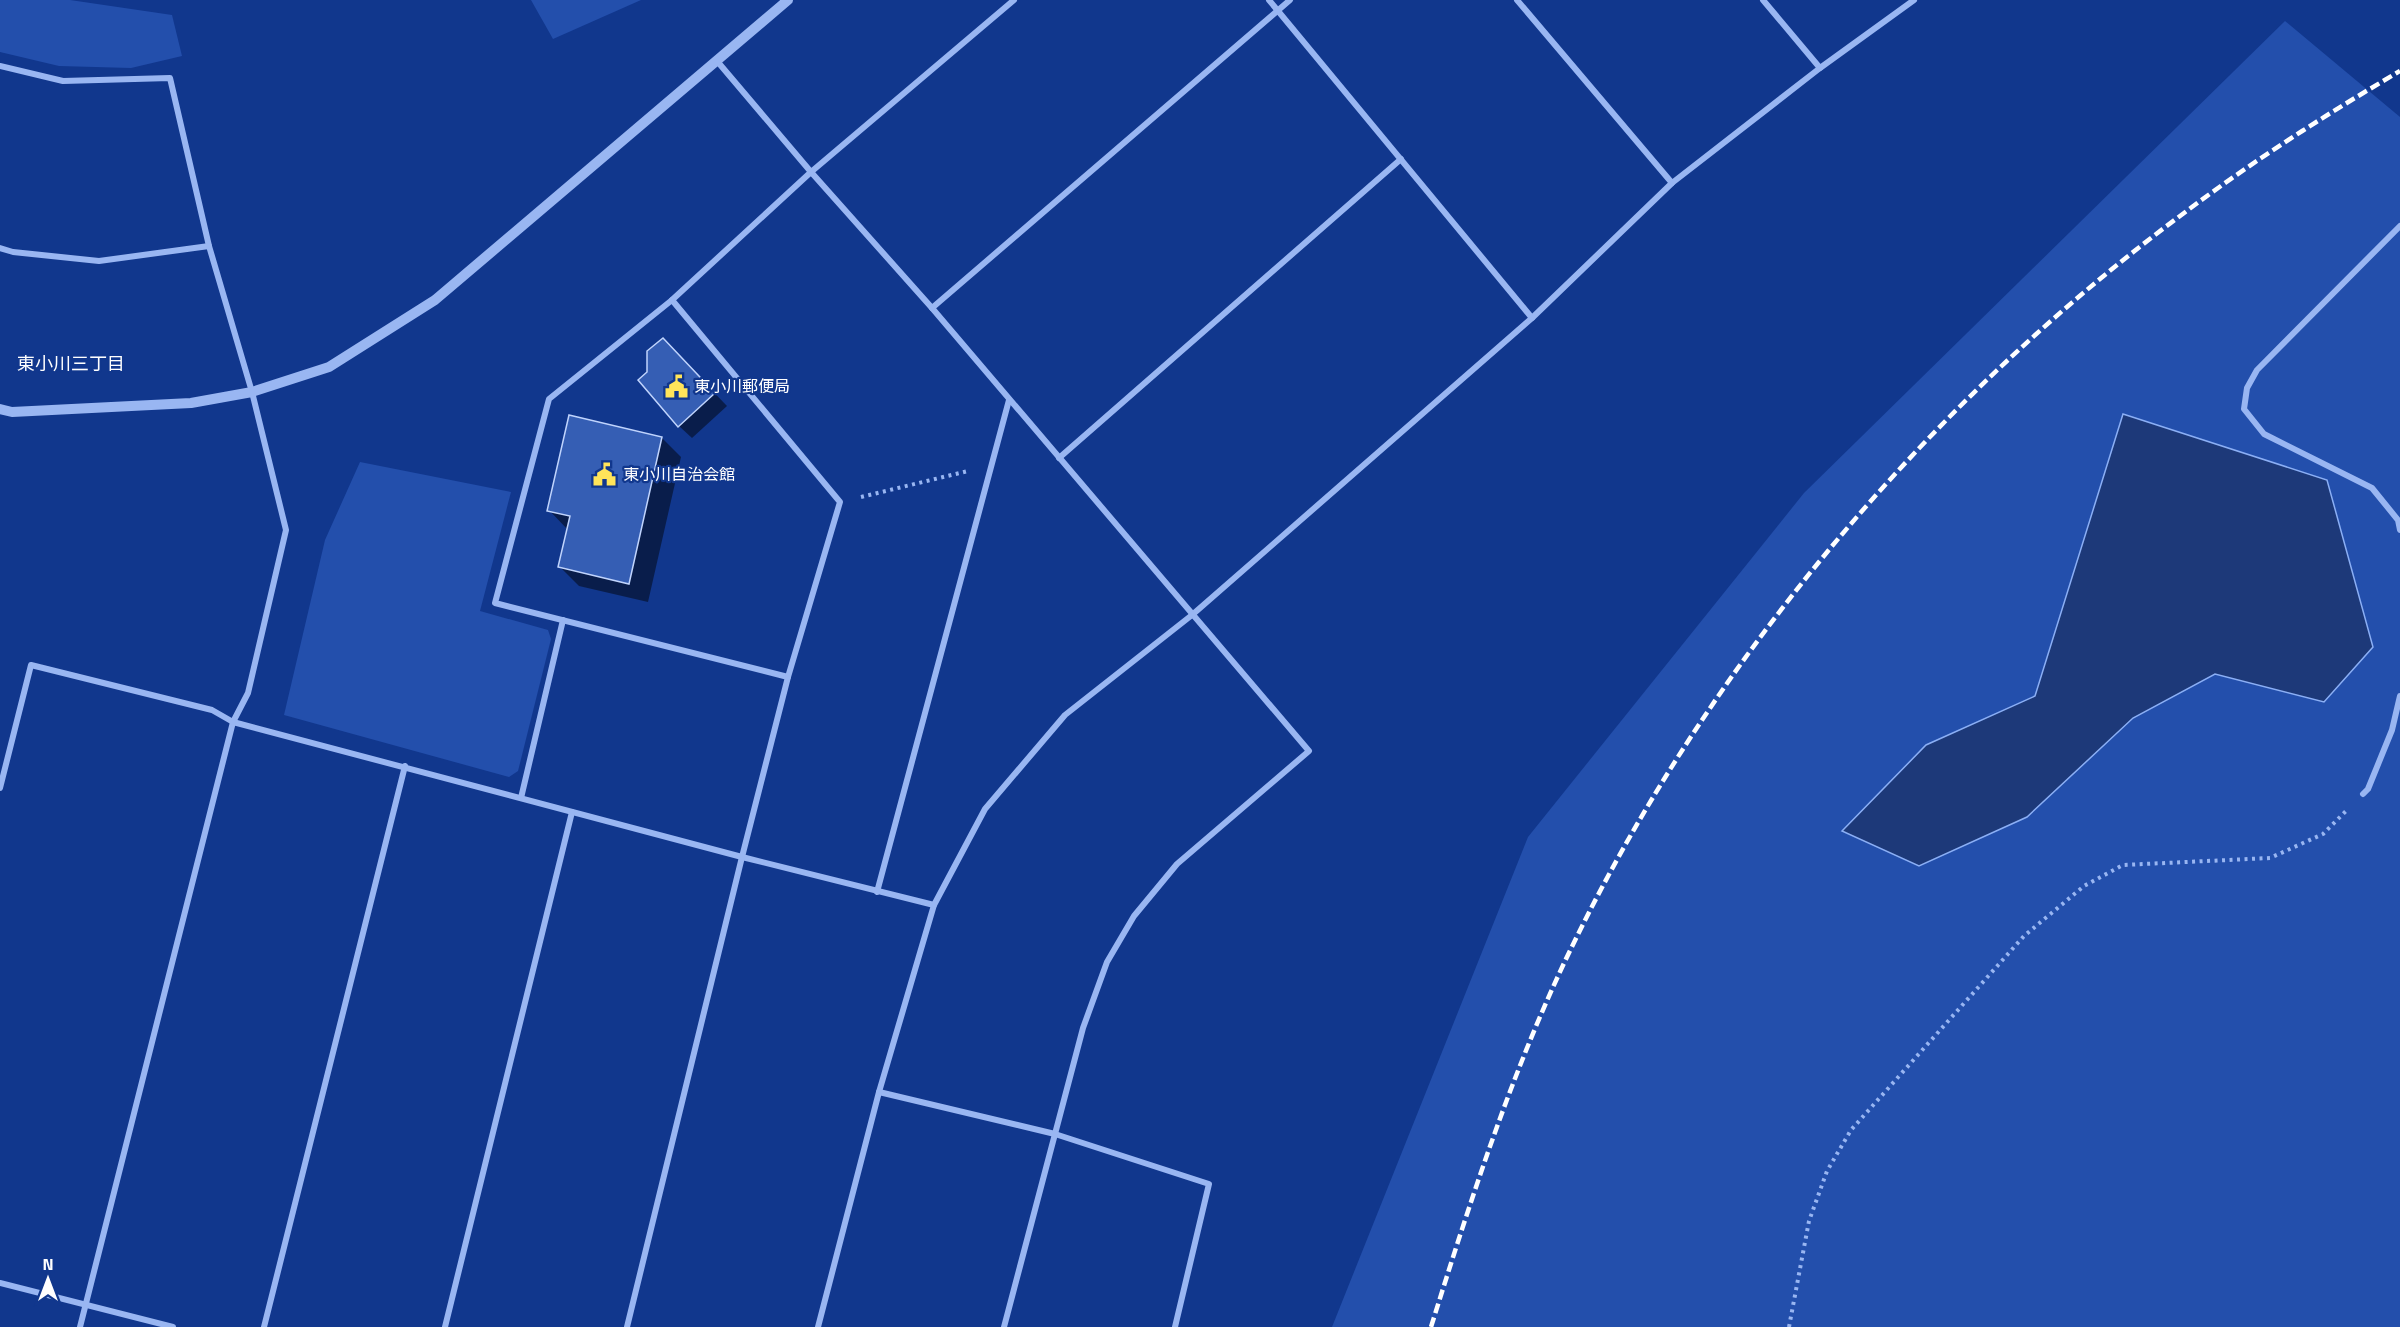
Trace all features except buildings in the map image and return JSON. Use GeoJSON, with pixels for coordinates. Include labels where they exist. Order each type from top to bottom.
{"type":"FeatureCollection","features":[{"type":"Feature","properties":{"kind":"street"},"geometry":{"type":"LineString","coordinates":[[0,409],[12,412],[191,403],[252,392],[329,367],[435,300],[788,0]]}},
{"type":"Feature","properties":{"kind":"street"},"geometry":{"type":"LineString","coordinates":[[788,677],[495,603],[549,399],[672,300],[811,172],[1014,0]]}},
{"type":"Feature","properties":{"kind":"street"},"geometry":{"type":"LineString","coordinates":[[1269,0],[1532,318]]}},
{"type":"Feature","properties":{"kind":"street"},"geometry":{"type":"LineString","coordinates":[[932,308],[1290,0]]}},
{"type":"Feature","properties":{"kind":"street"},"geometry":{"type":"LineString","coordinates":[[1517,0],[1672,183]]}},
{"type":"Feature","properties":{"kind":"street"},"geometry":{"type":"LineString","coordinates":[[1762,0],[1820,68]]}},
{"type":"Feature","properties":{"kind":"street"},"geometry":{"type":"LineString","coordinates":[[818,1327],[879,1092],[934,905],[986,809],[1065,716],[1192,615],[1532,318],[1672,183],[1820,68],[1914,0]]}},
{"type":"Feature","properties":{"kind":"street"},"geometry":{"type":"LineString","coordinates":[[717,61],[811,172],[932,308],[1310,751],[1177,864],[1134,916],[1107,962],[1083,1028],[1004,1327]]}},
{"type":"Feature","properties":{"kind":"street"},"geometry":{"type":"LineString","coordinates":[[0,66],[63,81],[170,78],[209,246],[252,392],[286,530],[248,693],[233,722],[80,1327]]}},
{"type":"Feature","properties":{"kind":"street"},"geometry":{"type":"LineString","coordinates":[[1059,458],[1401,159]]}},
{"type":"Feature","properties":{"kind":"street"},"geometry":{"type":"LineString","coordinates":[[2400,226],[2257,370],[2247,388],[2244,409],[2264,434],[2372,488],[2398,520],[2400,530]]}},
{"type":"Feature","properties":{"kind":"street"},"geometry":{"type":"LineString","coordinates":[[0,248],[14,252],[99,261],[209,246]]}},
{"type":"Feature","properties":{"kind":"street"},"geometry":{"type":"LineString","coordinates":[[627,1327],[788,677],[840,502],[672,300]]}},
{"type":"Feature","properties":{"kind":"street"},"geometry":{"type":"LineString","coordinates":[[877,892],[1009,400]]}},
{"type":"Feature","properties":{"kind":"street"},"geometry":{"type":"LineString","coordinates":[[521,798],[563,620]]}},
{"type":"Feature","properties":{"kind":"street"},"geometry":{"type":"LineString","coordinates":[[0,788],[31,665],[212,710],[233,722],[742,857],[934,905]]}},
{"type":"Feature","properties":{"kind":"street"},"geometry":{"type":"LineString","coordinates":[[2363,794],[2368,789],[2392,730],[2400,696]]}},
{"type":"Feature","properties":{"kind":"street"},"geometry":{"type":"LineString","coordinates":[[264,1327],[405,766]]}},
{"type":"Feature","properties":{"kind":"street"},"geometry":{"type":"LineString","coordinates":[[445,1327],[572,812]]}},
{"type":"Feature","properties":{"kind":"street"},"geometry":{"type":"LineString","coordinates":[[879,1092],[1055,1134],[1209,1184],[1175,1327]]}},
{"type":"Feature","properties":{"kind":"street"},"geometry":{"type":"LineString","coordinates":[[0,1283],[173,1327]]}},
{"type":"Feature","properties":{"kind":"path"},"geometry":{"type":"LineString","coordinates":[[840,502],[991,465]]}},
{"type":"Feature","properties":{"kind":"path"},"geometry":{"type":"LineString","coordinates":[[1789,1327],[1809,1221],[1827,1171],[1851,1130],[2024,936],[2084,886],[2122,865],[2270,858],[2323,834],[2363,794]]}},
{"type":"Feature","properties":{"kind":"shaded area"},"geometry":{"type":"Polygon","coordinates":[[[0,0],[70,0],[172,15],[182,56],[131,68],[59,66],[0,52],[0,0]]]}},
{"type":"Feature","properties":{"kind":"shaded area"},"geometry":{"type":"Polygon","coordinates":[[[531,0],[641,0],[553,39],[531,0]]]}},
{"type":"Feature","properties":{"kind":"shaded area"},"geometry":{"type":"Polygon","coordinates":[[[2285,21],[2400,117],[2400,1327],[1332,1327],[1528,837],[1804,493],[2285,21]]]}},
{"type":"Feature","properties":{"kind":"shaded area"},"geometry":{"type":"Polygon","coordinates":[[[2123,414],[2327,480],[2373,647],[2324,702],[2215,674],[2133,718],[2027,817],[1919,866],[1842,831],[1926,745],[2035,696],[2123,414]]]}},
{"type":"Feature","properties":{"kind":"shaded area"},"geometry":{"type":"Polygon","coordinates":[[[360,462],[511,492],[480,611],[548,630],[551,639],[518,771],[509,777],[284,715],[325,540],[360,462]]]}},
{"type":"Feature","properties":{"kind":"railway"},"geometry":{"type":"LineString","coordinates":[[1431,1327],[1509,1094],[1566,959],[1622,850],[1686,745],[1756,644],[1832,547],[1913,454],[2000,367],[2092,286],[2188,210],[2319,120],[2400,71]]}},
{"type":"Feature","properties":{"kind":"place","name":"東小川郵便局"},"geometry":{"type":"Point","coordinates":[676,386]}},
{"type":"Feature","properties":{"kind":"place","name":"東小川自治会館"},"geometry":{"type":"Point","coordinates":[605,474]}},
{"type":"Feature","properties":{"kind":"district","name":"東小川三丁目"},"geometry":{"type":"Point","coordinates":[71,363]}}]}
